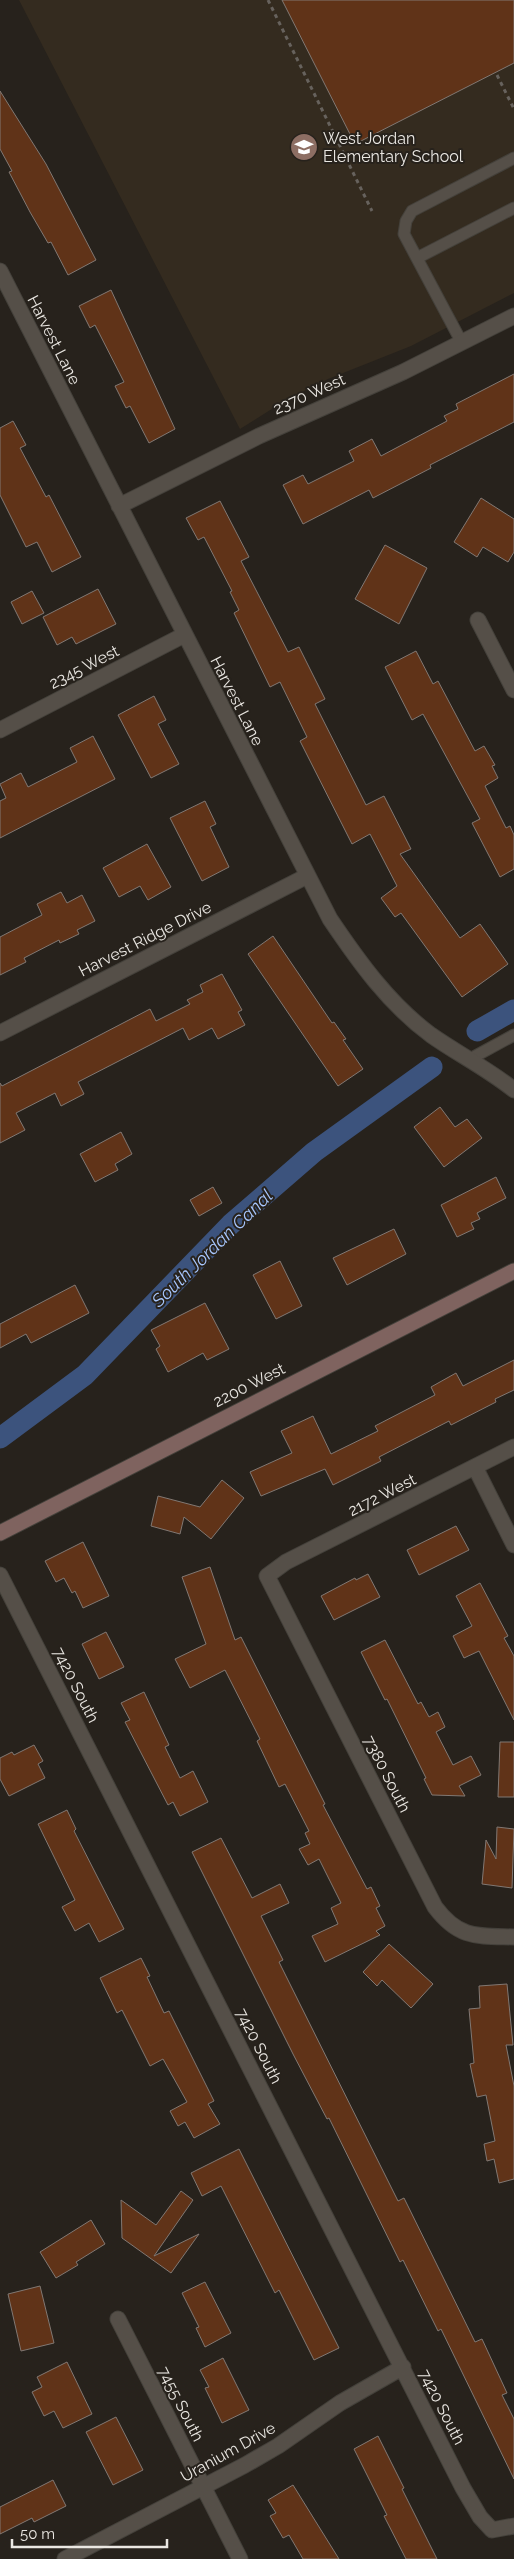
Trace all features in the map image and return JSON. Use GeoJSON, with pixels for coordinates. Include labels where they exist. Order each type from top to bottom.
{"type":"FeatureCollection","features":[{"type":"Feature","properties":{"kind":"street","name":"Harvest Lane"},"geometry":{"type":"LineString","coordinates":[[0,272],[307,876],[346,944],[387,996],[430,1034],[514,1090]]}},
{"type":"Feature","properties":{"kind":"street","name":"2370 West"},"geometry":{"type":"LineString","coordinates":[[119,506],[312,411],[462,343],[514,316]]}},
{"type":"Feature","properties":{"kind":"street"},"geometry":{"type":"LineString","coordinates":[[478,620],[514,690]]}},
{"type":"Feature","properties":{"kind":"street","name":"2345 West"},"geometry":{"type":"LineString","coordinates":[[0,730],[184,635]]}},
{"type":"Feature","properties":{"kind":"street","name":"Harvest Ridge Drive"},"geometry":{"type":"LineString","coordinates":[[0,1033],[307,876]]}},
{"type":"Feature","properties":{"kind":"street","name":"2200 West"},"geometry":{"type":"LineString","coordinates":[[0,1533],[514,1271]]}},
{"type":"Feature","properties":{"kind":"street","name":"2172 West"},"geometry":{"type":"LineString","coordinates":[[267,1576],[286,1562],[514,1447]]}},
{"type":"Feature","properties":{"kind":"street"},"geometry":{"type":"LineString","coordinates":[[474,1467],[514,1544]]}},
{"type":"Feature","properties":{"kind":"street","name":"7420 South"},"geometry":{"type":"LineString","coordinates":[[0,1575],[463,2488],[480,2517],[492,2530],[514,2526]]}},
{"type":"Feature","properties":{"kind":"street","name":"7380 South"},"geometry":{"type":"LineString","coordinates":[[267,1576],[435,1907],[446,1922],[460,1932],[472,1935],[514,1937]]}},
{"type":"Feature","properties":{"kind":"street","name":"7455 South"},"geometry":{"type":"LineString","coordinates":[[118,2319],[240,2559]]}},
{"type":"Feature","properties":{"kind":"street","name":"Uranium Drive"},"geometry":{"type":"LineString","coordinates":[[65,2559],[278,2446],[340,2403],[403,2368]]}},
{"type":"Feature","properties":{"kind":"lane"},"geometry":{"type":"LineString","coordinates":[[462,343],[404,234],[406,221],[412,211],[514,158]]}},
{"type":"Feature","properties":{"kind":"lane"},"geometry":{"type":"LineString","coordinates":[[417,258],[514,208]]}},
{"type":"Feature","properties":{"kind":"lane"},"geometry":{"type":"LineString","coordinates":[[470,1059],[514,1035]]}},
{"type":"Feature","properties":{"kind":"path"},"geometry":{"type":"LineString","coordinates":[[268,0],[372,211]]}},
{"type":"Feature","properties":{"kind":"path"},"geometry":{"type":"LineString","coordinates":[[497,75],[513,106]]}},
{"type":"Feature","properties":{"kind":"shaded area","name":"West Jordan Elementary School"},"geometry":{"type":"Polygon","coordinates":[[[19,0],[514,0],[514,293],[411,346],[328,379],[286,400],[240,429],[19,0]]]}},
{"type":"Feature","properties":{"kind":"building"},"geometry":{"type":"Polygon","coordinates":[[[282,0],[514,0],[514,63],[355,144],[282,0]]]}},
{"type":"Feature","properties":{"kind":"building"},"geometry":{"type":"Polygon","coordinates":[[[0,91],[46,164],[96,260],[68,275],[51,242],[48,243],[30,212],[9,172],[12,171],[0,149],[0,91]]]}},
{"type":"Feature","properties":{"kind":"building"},"geometry":{"type":"Polygon","coordinates":[[[111,290],[175,429],[149,443],[130,406],[126,408],[115,386],[124,382],[95,325],[90,328],[79,306],[111,290]]]}},
{"type":"Feature","properties":{"kind":"building"},"geometry":{"type":"Polygon","coordinates":[[[514,374],[514,422],[430,465],[431,468],[373,498],[369,490],[303,524],[283,485],[303,475],[308,484],[354,461],[349,451],[372,439],[381,456],[447,421],[444,416],[458,409],[456,404],[514,374]]]}},
{"type":"Feature","properties":{"kind":"building"},"geometry":{"type":"Polygon","coordinates":[[[13,421],[26,445],[20,448],[46,497],[49,495],[81,557],[52,572],[37,542],[26,547],[0,495],[0,428],[13,421]]]}},
{"type":"Feature","properties":{"kind":"building"},"geometry":{"type":"Polygon","coordinates":[[[481,498],[514,519],[514,552],[508,562],[483,547],[477,557],[454,542],[481,498]]]}},
{"type":"Feature","properties":{"kind":"building"},"geometry":{"type":"Polygon","coordinates":[[[220,501],[249,557],[241,561],[288,652],[299,647],[325,699],[315,704],[366,805],[384,796],[411,849],[400,854],[460,938],[480,924],[508,964],[462,997],[401,913],[395,917],[381,898],[397,886],[370,834],[352,844],[300,741],[307,737],[280,682],[270,687],[234,613],[239,610],[230,592],[232,591],[204,537],[198,540],[186,518],[220,501]]]}},
{"type":"Feature","properties":{"kind":"building"},"geometry":{"type":"Polygon","coordinates":[[[385,545],[427,568],[399,624],[355,599],[385,545]]]}},
{"type":"Feature","properties":{"kind":"building"},"geometry":{"type":"Polygon","coordinates":[[[98,589],[116,624],[76,644],[72,637],[57,645],[43,617],[98,589]]]}},
{"type":"Feature","properties":{"kind":"building"},"geometry":{"type":"Polygon","coordinates":[[[32,591],[44,613],[22,624],[11,602],[32,591]]]}},
{"type":"Feature","properties":{"kind":"building"},"geometry":{"type":"Polygon","coordinates":[[[416,651],[433,684],[438,681],[475,751],[484,746],[495,765],[492,766],[498,778],[485,786],[506,828],[510,826],[514,835],[514,869],[500,877],[472,823],[480,819],[423,714],[412,720],[385,667],[416,651]]]}},
{"type":"Feature","properties":{"kind":"building"},"geometry":{"type":"Polygon","coordinates":[[[154,696],[166,720],[158,724],[179,764],[151,778],[118,715],[154,696]]]}},
{"type":"Feature","properties":{"kind":"building"},"geometry":{"type":"Polygon","coordinates":[[[93,736],[115,779],[0,838],[0,801],[6,798],[0,784],[21,773],[28,787],[77,762],[70,748],[93,736]]]}},
{"type":"Feature","properties":{"kind":"building"},"geometry":{"type":"Polygon","coordinates":[[[205,801],[216,824],[210,827],[229,867],[202,881],[170,818],[205,801]]]}},
{"type":"Feature","properties":{"kind":"building"},"geometry":{"type":"Polygon","coordinates":[[[147,844],[171,887],[148,900],[140,886],[119,897],[103,868],[147,844]]]}},
{"type":"Feature","properties":{"kind":"building"},"geometry":{"type":"Polygon","coordinates":[[[61,892],[67,903],[82,895],[95,921],[77,930],[79,934],[60,943],[59,940],[24,958],[26,962],[0,975],[0,937],[42,915],[37,904],[61,892]]]}},
{"type":"Feature","properties":{"kind":"building"},"geometry":{"type":"Polygon","coordinates":[[[273,936],[332,1023],[334,1022],[346,1039],[343,1040],[363,1069],[338,1086],[248,954],[273,936]]]}},
{"type":"Feature","properties":{"kind":"building"},"geometry":{"type":"Polygon","coordinates":[[[222,974],[242,1010],[238,1012],[245,1025],[218,1039],[212,1028],[189,1040],[183,1028],[78,1082],[84,1094],[61,1106],[55,1093],[16,1113],[25,1130],[0,1143],[0,1083],[2,1086],[150,1009],[156,1021],[190,1004],[187,1000],[203,992],[200,985],[222,974]]]}},
{"type":"Feature","properties":{"kind":"building"},"geometry":{"type":"Polygon","coordinates":[[[440,1107],[455,1127],[467,1119],[482,1138],[444,1167],[414,1127],[440,1107]]]}},
{"type":"Feature","properties":{"kind":"building"},"geometry":{"type":"Polygon","coordinates":[[[121,1132],[132,1154],[115,1164],[118,1170],[95,1182],[80,1154],[121,1132]]]}},
{"type":"Feature","properties":{"kind":"building"},"geometry":{"type":"Polygon","coordinates":[[[496,1177],[506,1198],[477,1213],[480,1219],[471,1223],[474,1229],[457,1237],[441,1205],[496,1177]]]}},
{"type":"Feature","properties":{"kind":"building"},"geometry":{"type":"Polygon","coordinates":[[[213,1187],[222,1203],[199,1216],[190,1200],[213,1187]]]}},
{"type":"Feature","properties":{"kind":"building"},"geometry":{"type":"Polygon","coordinates":[[[394,1229],[406,1254],[347,1285],[333,1258],[394,1229]]]}},
{"type":"Feature","properties":{"kind":"building"},"geometry":{"type":"Polygon","coordinates":[[[280,1261],[302,1306],[276,1319],[253,1275],[280,1261]]]}},
{"type":"Feature","properties":{"kind":"building"},"geometry":{"type":"Polygon","coordinates":[[[75,1285],[89,1313],[31,1343],[26,1334],[0,1348],[0,1324],[75,1285]]]}},
{"type":"Feature","properties":{"kind":"building"},"geometry":{"type":"Polygon","coordinates":[[[205,1303],[229,1349],[207,1360],[203,1353],[168,1372],[156,1349],[160,1346],[151,1330],[205,1303]]]}},
{"type":"Feature","properties":{"kind":"building"},"geometry":{"type":"Polygon","coordinates":[[[514,1360],[514,1390],[495,1399],[496,1402],[451,1425],[449,1421],[379,1457],[381,1461],[333,1485],[325,1469],[261,1496],[250,1472],[292,1453],[281,1431],[313,1416],[331,1454],[378,1431],[375,1426],[435,1395],[431,1387],[456,1373],[463,1386],[514,1360]]]}},
{"type":"Feature","properties":{"kind":"building"},"geometry":{"type":"Polygon","coordinates":[[[222,1480],[244,1498],[211,1539],[184,1517],[180,1534],[151,1526],[158,1496],[200,1507],[222,1480]]]}},
{"type":"Feature","properties":{"kind":"building"},"geometry":{"type":"Polygon","coordinates":[[[456,1526],[469,1550],[419,1575],[407,1550],[456,1526]]]}},
{"type":"Feature","properties":{"kind":"building"},"geometry":{"type":"Polygon","coordinates":[[[83,1542],[109,1596],[83,1608],[75,1591],[72,1593],[64,1578],[56,1582],[45,1561],[83,1542]]]}},
{"type":"Feature","properties":{"kind":"building"},"geometry":{"type":"Polygon","coordinates":[[[210,1567],[235,1640],[241,1637],[325,1804],[323,1805],[367,1889],[371,1887],[380,1906],[376,1908],[385,1926],[376,1931],[380,1935],[325,1962],[312,1936],[338,1924],[331,1908],[341,1903],[319,1859],[308,1865],[299,1849],[310,1844],[305,1833],[309,1831],[285,1784],[279,1787],[257,1741],[260,1739],[225,1670],[190,1688],[175,1659],[206,1644],[182,1577],[210,1567]]]}},
{"type":"Feature","properties":{"kind":"building"},"geometry":{"type":"Polygon","coordinates":[[[368,1574],[380,1597],[334,1620],[321,1596],[355,1578],[356,1580],[368,1574]]]}},
{"type":"Feature","properties":{"kind":"building"},"geometry":{"type":"Polygon","coordinates":[[[480,1583],[508,1636],[504,1638],[514,1656],[514,1720],[479,1651],[464,1658],[453,1636],[472,1626],[456,1596],[480,1583]]]}},
{"type":"Feature","properties":{"kind":"building"},"geometry":{"type":"Polygon","coordinates":[[[106,1632],[124,1667],[99,1679],[82,1644],[106,1632]]]}},
{"type":"Feature","properties":{"kind":"building"},"geometry":{"type":"Polygon","coordinates":[[[385,1640],[418,1704],[421,1702],[429,1717],[438,1712],[445,1727],[436,1732],[453,1765],[471,1756],[481,1775],[459,1786],[465,1796],[432,1795],[424,1779],[426,1778],[387,1699],[385,1700],[361,1652],[385,1640]]]}},
{"type":"Feature","properties":{"kind":"building"},"geometry":{"type":"Polygon","coordinates":[[[144,1692],[169,1745],[165,1747],[180,1778],[193,1771],[208,1802],[180,1816],[173,1802],[168,1805],[125,1722],[130,1720],[121,1703],[144,1692]]]}},
{"type":"Feature","properties":{"kind":"building"},"geometry":{"type":"Polygon","coordinates":[[[500,1742],[514,1742],[514,1797],[498,1797],[500,1742]]]}},
{"type":"Feature","properties":{"kind":"building"},"geometry":{"type":"Polygon","coordinates":[[[34,1745],[43,1761],[38,1764],[45,1778],[9,1796],[0,1779],[0,1758],[12,1752],[14,1755],[34,1745]]]}},
{"type":"Feature","properties":{"kind":"building"},"geometry":{"type":"Polygon","coordinates":[[[67,1810],[76,1829],[74,1831],[124,1929],[99,1942],[89,1923],[75,1931],[62,1907],[75,1900],[38,1824],[67,1810]]]}},
{"type":"Feature","properties":{"kind":"building"},"geometry":{"type":"Polygon","coordinates":[[[497,1827],[514,1829],[512,1888],[482,1884],[486,1840],[496,1859],[497,1827]]]}},
{"type":"Feature","properties":{"kind":"building"},"geometry":{"type":"Polygon","coordinates":[[[221,1838],[252,1898],[280,1884],[289,1903],[261,1916],[283,1960],[279,1962],[398,2201],[404,2198],[475,2342],[482,2339],[507,2393],[502,2395],[514,2419],[514,2479],[441,2329],[438,2331],[403,2260],[400,2262],[329,2118],[327,2119],[293,2054],[192,1852],[221,1838]]]}},
{"type":"Feature","properties":{"kind":"building"},"geometry":{"type":"Polygon","coordinates":[[[389,1944],[433,1984],[411,2008],[382,1980],[377,1986],[363,1972],[389,1944]]]}},
{"type":"Feature","properties":{"kind":"building"},"geometry":{"type":"Polygon","coordinates":[[[141,1958],[150,1976],[147,1977],[164,2013],[169,2011],[214,2101],[208,2104],[220,2124],[194,2138],[185,2122],[178,2126],[170,2111],[187,2102],[163,2059],[150,2066],[122,2010],[117,2013],[100,1978],[141,1958]]]}},
{"type":"Feature","properties":{"kind":"building"},"geometry":{"type":"Polygon","coordinates":[[[507,1984],[513,2045],[506,2045],[514,2086],[514,2179],[499,2183],[494,2159],[487,2161],[484,2144],[495,2141],[486,2095],[477,2097],[470,2064],[474,2063],[469,2009],[480,2008],[479,1986],[507,1984]]]}},
{"type":"Feature","properties":{"kind":"building"},"geometry":{"type":"Polygon","coordinates":[[[239,2149],[339,2348],[314,2360],[279,2290],[275,2293],[221,2186],[202,2196],[191,2173],[239,2149]]]}},
{"type":"Feature","properties":{"kind":"building"},"geometry":{"type":"Polygon","coordinates":[[[181,2191],[193,2200],[154,2256],[199,2234],[171,2273],[122,2238],[121,2200],[156,2225],[181,2191]]]}},
{"type":"Feature","properties":{"kind":"building"},"geometry":{"type":"Polygon","coordinates":[[[91,2220],[105,2244],[76,2262],[78,2265],[56,2278],[40,2252],[91,2220]]]}},
{"type":"Feature","properties":{"kind":"building"},"geometry":{"type":"Polygon","coordinates":[[[205,2282],[231,2333],[205,2347],[196,2328],[199,2327],[182,2293],[205,2282]]]}},
{"type":"Feature","properties":{"kind":"building"},"geometry":{"type":"Polygon","coordinates":[[[40,2286],[54,2343],[21,2351],[8,2294],[40,2286]]]}},
{"type":"Feature","properties":{"kind":"building"},"geometry":{"type":"Polygon","coordinates":[[[223,2358],[249,2410],[222,2423],[205,2388],[209,2387],[200,2370],[223,2358]]]}},
{"type":"Feature","properties":{"kind":"building"},"geometry":{"type":"Polygon","coordinates":[[[67,2362],[92,2414],[63,2428],[54,2411],[44,2416],[32,2392],[42,2387],[37,2377],[67,2362]]]}},
{"type":"Feature","properties":{"kind":"building"},"geometry":{"type":"Polygon","coordinates":[[[116,2417],[143,2470],[113,2485],[86,2432],[116,2417]]]}},
{"type":"Feature","properties":{"kind":"building"},"geometry":{"type":"Polygon","coordinates":[[[378,2436],[437,2559],[406,2559],[384,2516],[387,2515],[354,2449],[378,2436]]]}},
{"type":"Feature","properties":{"kind":"building"},"geometry":{"type":"Polygon","coordinates":[[[53,2480],[66,2506],[34,2522],[32,2518],[0,2534],[0,2507],[53,2480]]]}},
{"type":"Feature","properties":{"kind":"building"},"geometry":{"type":"Polygon","coordinates":[[[293,2485],[339,2559],[303,2559],[289,2535],[283,2538],[270,2516],[276,2513],[268,2500],[293,2485]]]}},
{"type":"Feature","properties":{"kind":"waterway","name":"South Jordan Canal"},"geometry":{"type":"LineString","coordinates":[[477,1031],[514,1010]]}},
{"type":"Feature","properties":{"kind":"waterway","name":"South Jordan Canal"},"geometry":{"type":"LineString","coordinates":[[0,1438],[85,1375],[231,1224],[314,1152],[432,1067]]}},
{"type":"Feature","properties":{"kind":"place","name":"West Jordan Elementary School"},"geometry":{"type":"Point","coordinates":[304,147]}}]}
